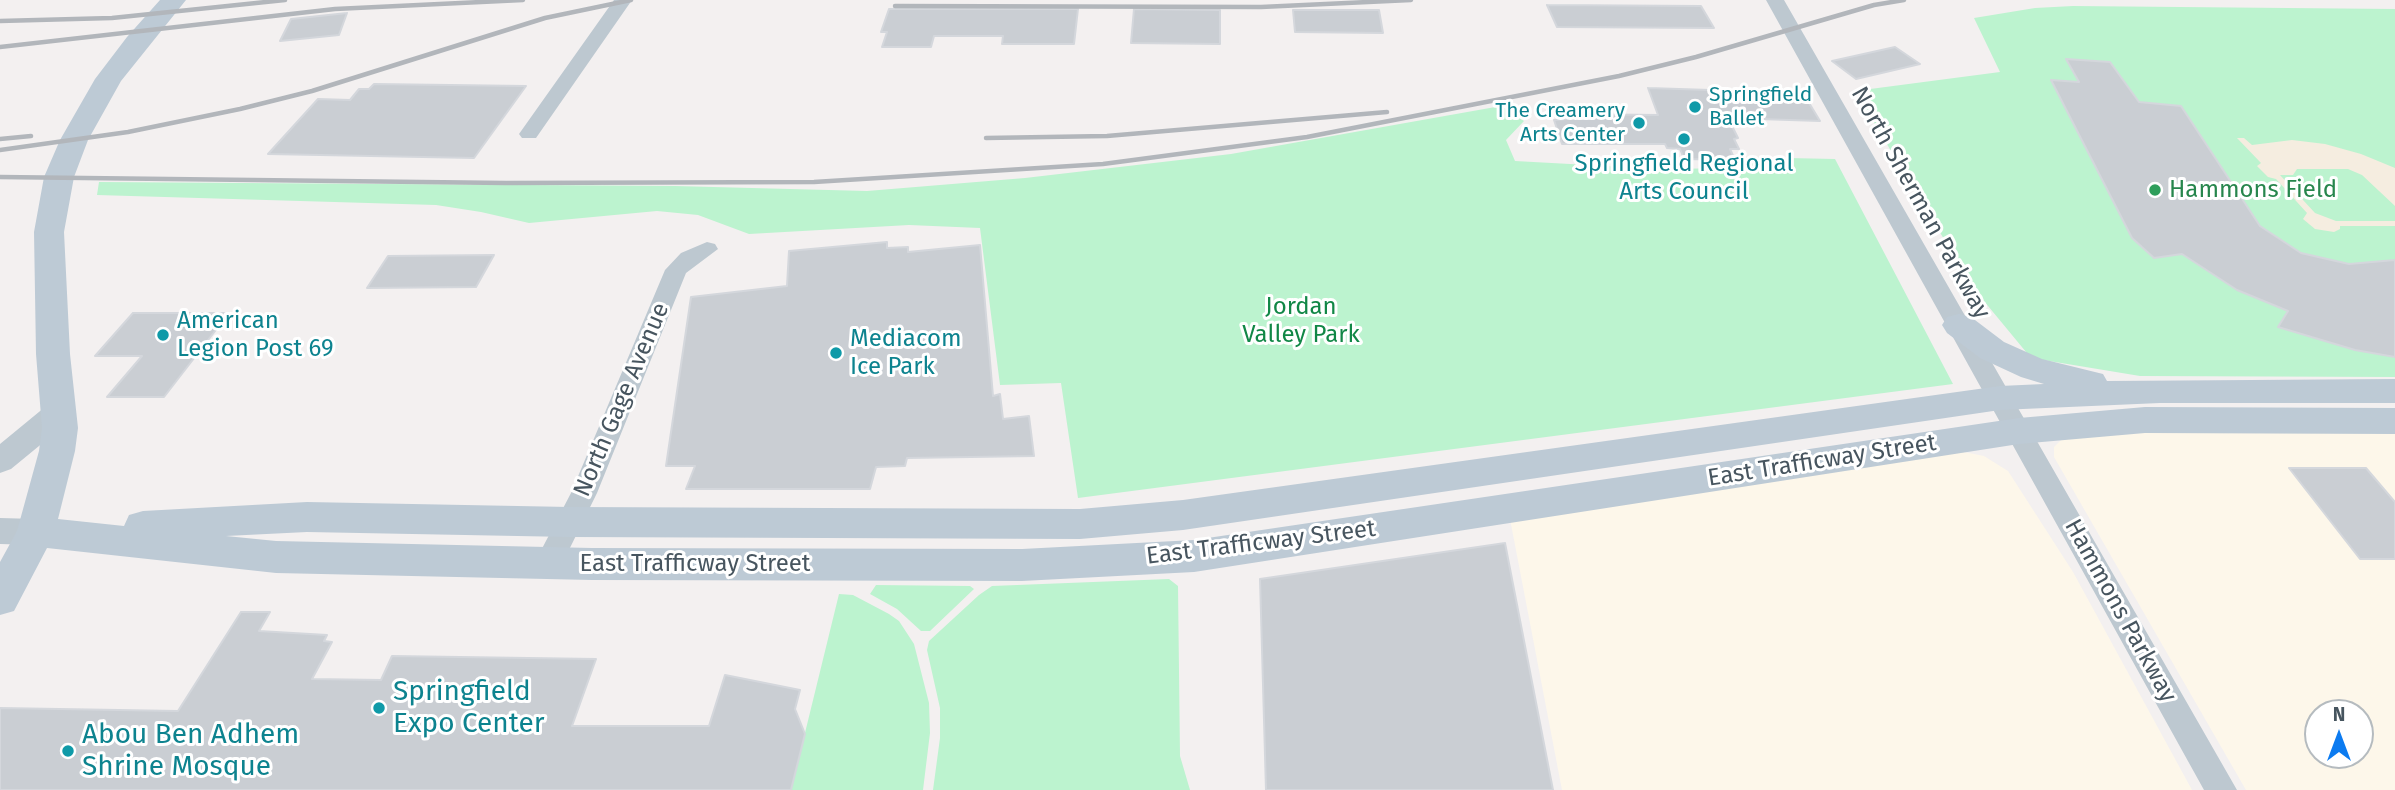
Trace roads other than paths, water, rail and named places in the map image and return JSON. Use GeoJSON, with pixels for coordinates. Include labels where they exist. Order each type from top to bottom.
{"type":"FeatureCollection","features":[{"type":"Feature","properties":{"kind":"main road"},"geometry":{"type":"LineString","coordinates":[[0,598],[18,532],[57,451],[60,428],[53,354],[49,232],[59,177],[74,140],[108,79],[136,42],[174,0]]}},
{"type":"Feature","properties":{"kind":"main road"},"geometry":{"type":"LineString","coordinates":[[1959,325],[1992,350],[2033,369],[2081,382],[2160,391]]}},
{"type":"Feature","properties":{"kind":"main road","name":"East Trafficway Street"},"geometry":{"type":"LineString","coordinates":[[18,532],[307,517],[570,522],[1080,524],[1183,515],[2000,398],[2160,391],[2395,391]]}},
{"type":"Feature","properties":{"kind":"main road","name":"East Trafficway Street"},"geometry":{"type":"LineString","coordinates":[[18,532],[276,557],[1022,565],[1194,556],[2019,431],[2145,420],[2395,421]]}},
{"type":"Feature","properties":{"kind":"street"},"geometry":{"type":"LineString","coordinates":[[529,134],[622,0]]}},
{"type":"Feature","properties":{"kind":"street","name":"North Sherman Parkway"},"geometry":{"type":"LineString","coordinates":[[1775,0],[2019,431]]}},
{"type":"Feature","properties":{"kind":"street","name":"North Gage Avenue"},"geometry":{"type":"LineString","coordinates":[[549,562],[570,522],[676,270],[689,258],[707,249]]}},
{"type":"Feature","properties":{"kind":"street"},"geometry":{"type":"LineString","coordinates":[[0,461],[57,415]]}},
{"type":"Feature","properties":{"kind":"street","name":"Hammons Parkway"},"geometry":{"type":"LineString","coordinates":[[2019,431],[2221,790]]}},
{"type":"Feature","properties":{"kind":"railway"},"geometry":{"type":"LineString","coordinates":[[0,21],[112,18],[285,0]]}},
{"type":"Feature","properties":{"kind":"railway"},"geometry":{"type":"LineString","coordinates":[[0,47],[335,9],[523,0]]}},
{"type":"Feature","properties":{"kind":"railway"},"geometry":{"type":"LineString","coordinates":[[0,150],[128,132],[240,109],[312,91],[545,18],[631,0]]}},
{"type":"Feature","properties":{"kind":"railway"},"geometry":{"type":"LineString","coordinates":[[895,6],[1261,7],[1411,0]]}},
{"type":"Feature","properties":{"kind":"railway"},"geometry":{"type":"LineString","coordinates":[[0,177],[506,183],[814,182],[1103,164],[1307,137],[1619,76],[1696,57],[1874,5],[1904,0]]}},
{"type":"Feature","properties":{"kind":"railway"},"geometry":{"type":"LineString","coordinates":[[986,138],[1107,136],[1387,112]]}},
{"type":"Feature","properties":{"kind":"railway"},"geometry":{"type":"LineString","coordinates":[[0,139],[31,136]]}},
{"type":"Feature","properties":{"kind":"place","name":"Springfield Ballet"},"geometry":{"type":"Point","coordinates":[1695,107]}},
{"type":"Feature","properties":{"kind":"place","name":"The Creamery Arts Center"},"geometry":{"type":"Point","coordinates":[1639,123]}},
{"type":"Feature","properties":{"kind":"place","name":"Springfield Regional Arts Council"},"geometry":{"type":"Point","coordinates":[1684,139]}},
{"type":"Feature","properties":{"kind":"place","name":"Hammons Field"},"geometry":{"type":"Point","coordinates":[2155,190]}},
{"type":"Feature","properties":{"kind":"place","name":"American Legion Post 69"},"geometry":{"type":"Point","coordinates":[163,335]}},
{"type":"Feature","properties":{"kind":"place","name":"Mediacom Ice Park"},"geometry":{"type":"Point","coordinates":[836,353]}},
{"type":"Feature","properties":{"kind":"place","name":"Springfield Expo Center"},"geometry":{"type":"Point","coordinates":[379,708]}},
{"type":"Feature","properties":{"kind":"place","name":"Abou Ben Adhem Shrine Mosque"},"geometry":{"type":"Point","coordinates":[68,751]}},
{"type":"Feature","properties":{"kind":"park label","name":"Jordan Valley Park"},"geometry":{"type":"Point","coordinates":[1301,321]}}]}
